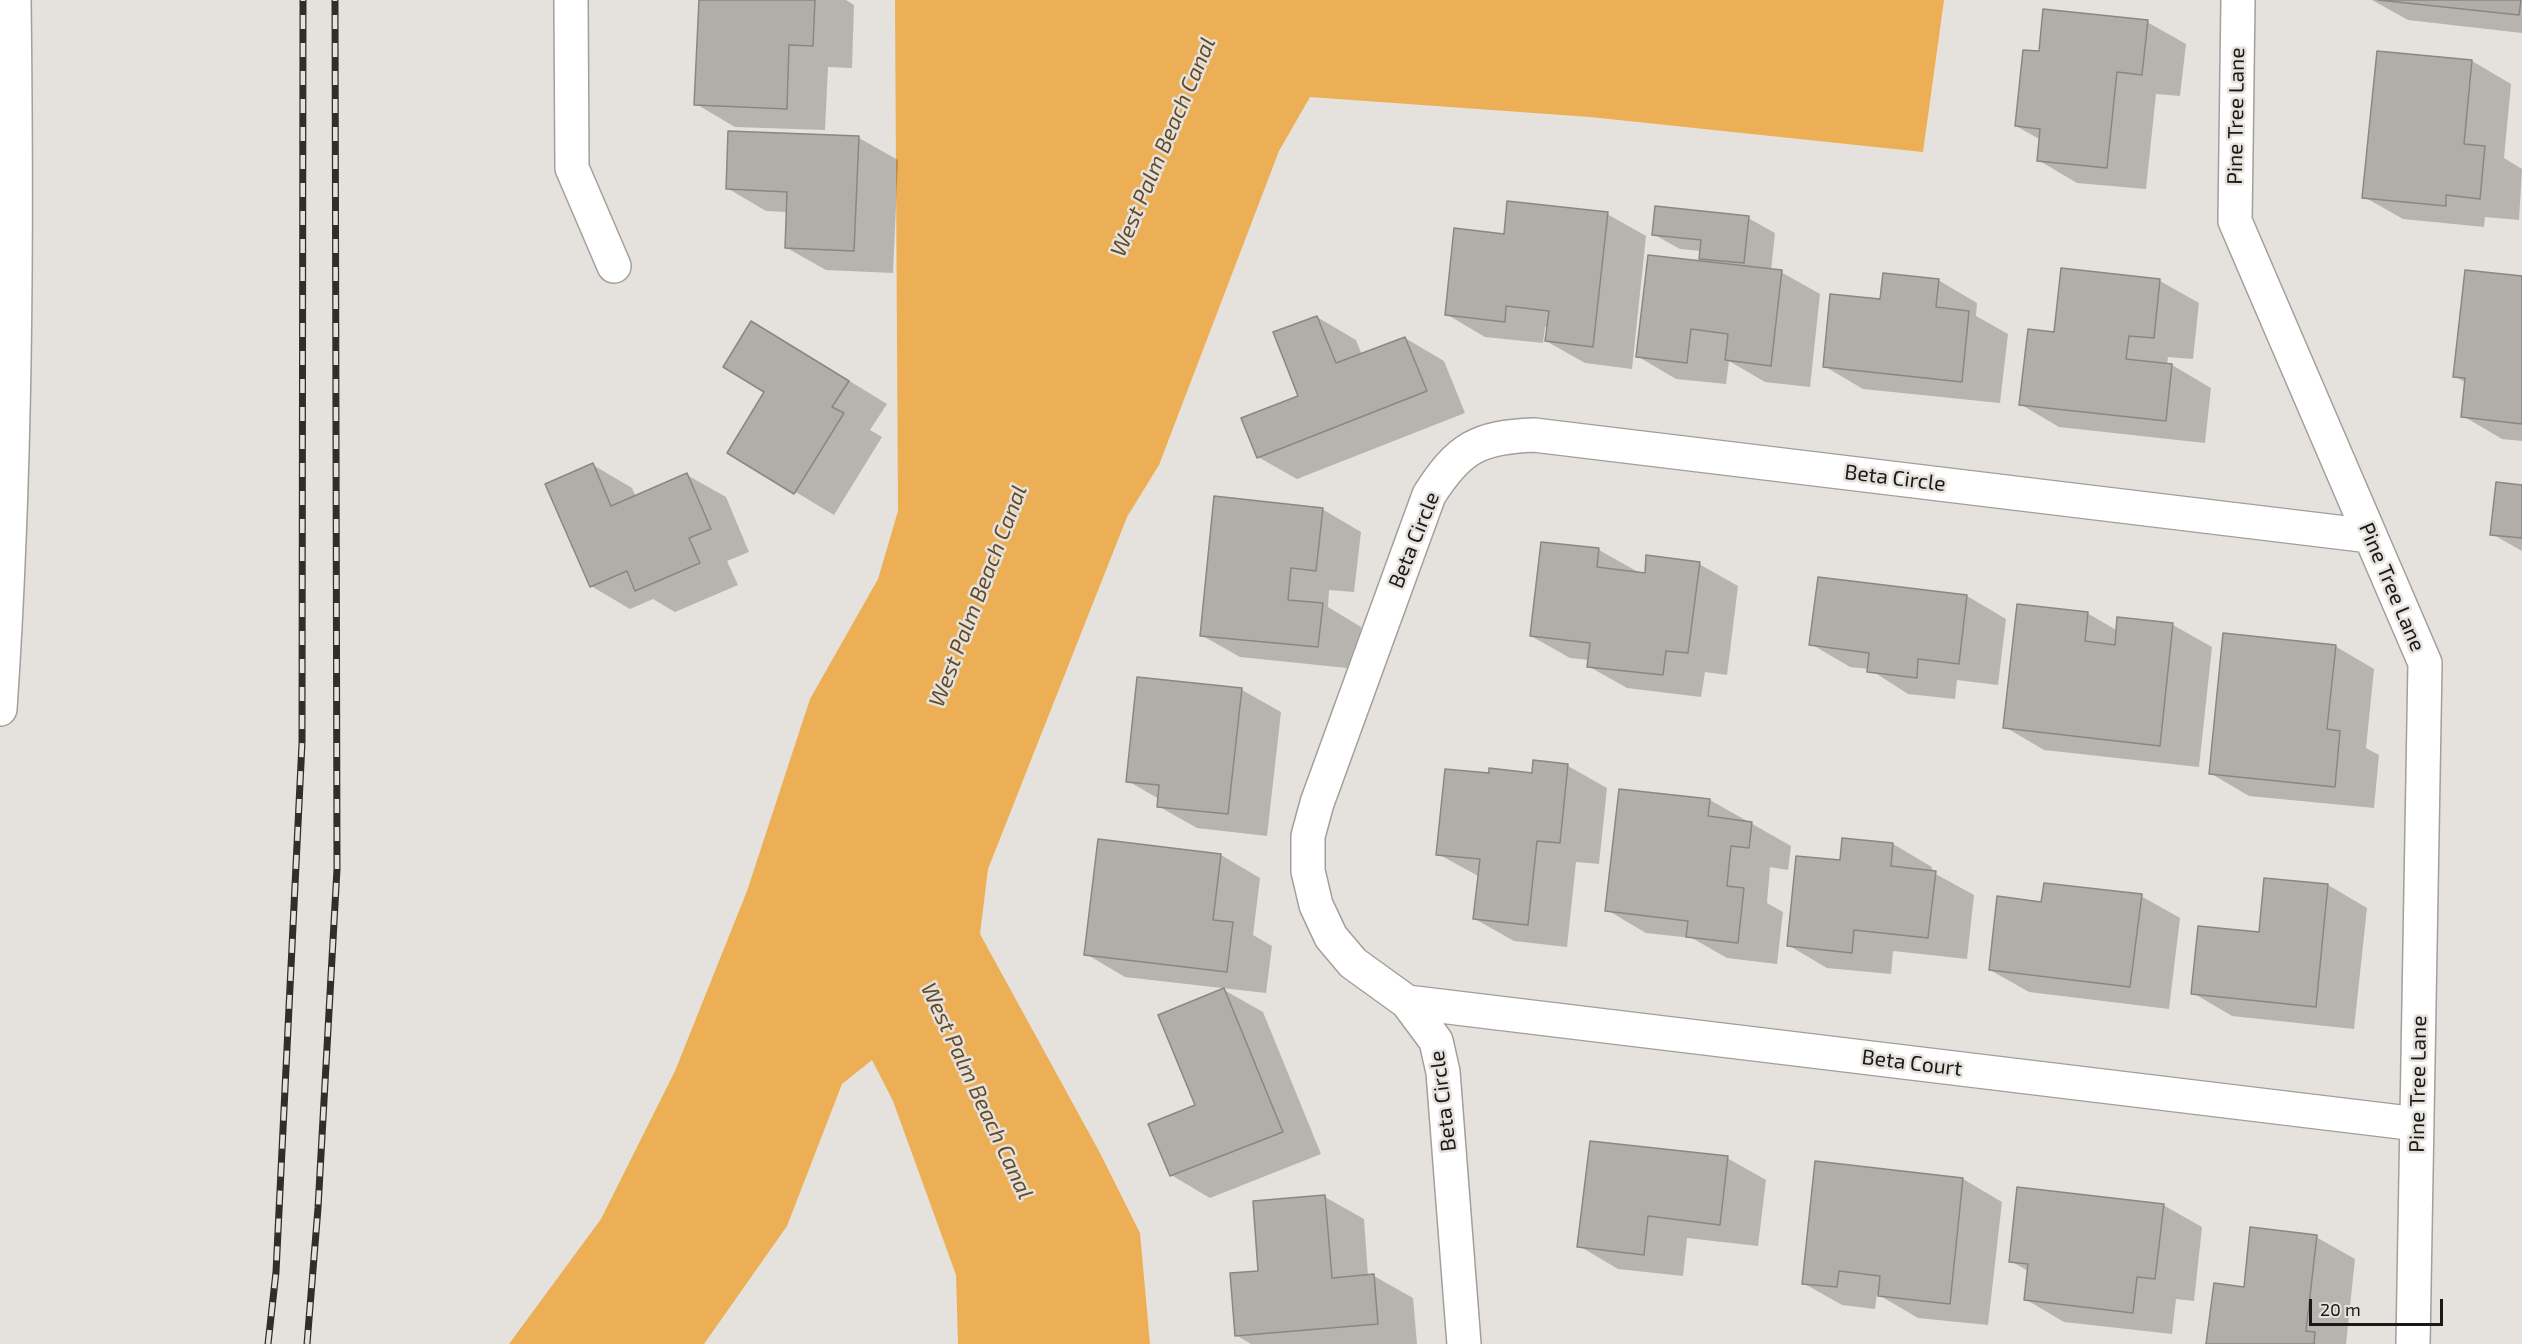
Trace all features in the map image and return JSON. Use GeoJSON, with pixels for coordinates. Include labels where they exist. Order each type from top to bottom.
{"type":"FeatureCollection","features":[{"type":"Feature","properties":{"kind":"main road"},"geometry":{"type":"LineString","coordinates":[[0,709],[10,530],[15,357],[14,0]]}},
{"type":"Feature","properties":{"kind":"main road"},"geometry":{"type":"LineString","coordinates":[[571,0],[572,168],[614,266]]}},
{"type":"Feature","properties":{"kind":"main road","name":"Pine Tree Lane"},"geometry":{"type":"LineString","coordinates":[[2238,0],[2235,221],[2425,663],[2413,1344]]}},
{"type":"Feature","properties":{"kind":"main road","name":"Beta Circle"},"geometry":{"type":"LineString","coordinates":[[1464,1344],[1443,1072],[1436,1041],[1407,1002],[1353,963],[1331,937],[1316,905],[1308,871],[1308,836],[1317,803],[1429,495],[1446,468],[1472,448],[1502,436],[1534,435],[2370,536]]}},
{"type":"Feature","properties":{"kind":"main road","name":"Beta Court"},"geometry":{"type":"LineString","coordinates":[[1407,1002],[2417,1124]]}},
{"type":"Feature","properties":{"kind":"water","name":"West Palm Beach Canal"},"geometry":{"type":"Polygon","coordinates":[[[895,0],[1944,0],[1923,152],[1590,117],[1310,97],[1279,151],[1159,465],[1127,517],[988,869],[980,934],[1100,1153],[1140,1233],[1150,1344],[958,1344],[956,1275],[893,1101],[872,1060],[842,1084],[787,1226],[704,1344],[509,1344],[601,1219],[675,1071],[747,891],[810,699],[878,579],[898,511],[895,0]]]}},
{"type":"Feature","properties":{"kind":"building"},"geometry":{"type":"Polygon","coordinates":[[[699,0],[815,0],[813,46],[789,45],[787,109],[694,105],[699,0]]]}},
{"type":"Feature","properties":{"kind":"building"},"geometry":{"type":"Polygon","coordinates":[[[2378,0],[2521,0],[2519,15],[2378,0]]]}},
{"type":"Feature","properties":{"kind":"building"},"geometry":{"type":"Polygon","coordinates":[[[2043,9],[2148,20],[2142,75],[2117,72],[2107,168],[2037,161],[2040,129],[2015,126],[2023,50],[2039,51],[2043,9]]]}},
{"type":"Feature","properties":{"kind":"building"},"geometry":{"type":"Polygon","coordinates":[[[2377,51],[2472,60],[2464,144],[2485,146],[2480,199],[2446,195],[2446,206],[2362,198],[2377,51]]]}},
{"type":"Feature","properties":{"kind":"building"},"geometry":{"type":"Polygon","coordinates":[[[728,131],[859,136],[854,251],[785,248],[787,192],[726,189],[728,131]]]}},
{"type":"Feature","properties":{"kind":"building"},"geometry":{"type":"Polygon","coordinates":[[[1507,201],[1608,212],[1593,347],[1545,341],[1549,311],[1506,306],[1505,322],[1445,315],[1454,228],[1504,234],[1507,201]]]}},
{"type":"Feature","properties":{"kind":"building"},"geometry":{"type":"Polygon","coordinates":[[[1655,206],[1749,216],[1744,263],[1699,259],[1701,240],[1652,235],[1655,206]]]}},
{"type":"Feature","properties":{"kind":"building"},"geometry":{"type":"Polygon","coordinates":[[[1648,255],[1782,270],[1771,366],[1725,360],[1728,334],[1691,329],[1687,363],[1636,357],[1648,255]]]}},
{"type":"Feature","properties":{"kind":"building"},"geometry":{"type":"Polygon","coordinates":[[[2061,268],[2160,279],[2154,338],[2129,336],[2126,359],[2172,364],[2166,421],[2019,405],[2028,329],[2054,332],[2061,268]]]}},
{"type":"Feature","properties":{"kind":"building"},"geometry":{"type":"Polygon","coordinates":[[[2465,270],[2522,276],[2522,424],[2461,417],[2465,378],[2453,377],[2465,270]]]}},
{"type":"Feature","properties":{"kind":"building"},"geometry":{"type":"Polygon","coordinates":[[[1883,273],[1939,279],[1936,307],[1969,311],[1962,382],[1823,367],[1830,294],[1880,299],[1883,273]]]}},
{"type":"Feature","properties":{"kind":"building"},"geometry":{"type":"Polygon","coordinates":[[[1317,316],[1336,363],[1405,337],[1427,391],[1257,458],[1241,418],[1298,396],[1273,332],[1317,316]]]}},
{"type":"Feature","properties":{"kind":"building"},"geometry":{"type":"Polygon","coordinates":[[[751,321],[849,381],[832,407],[844,413],[794,494],[727,453],[764,392],[723,367],[751,321]]]}},
{"type":"Feature","properties":{"kind":"building"},"geometry":{"type":"Polygon","coordinates":[[[593,463],[611,506],[687,473],[711,529],[689,538],[700,563],[635,591],[627,571],[590,587],[545,484],[593,463]]]}},
{"type":"Feature","properties":{"kind":"building"},"geometry":{"type":"Polygon","coordinates":[[[2496,482],[2522,485],[2522,538],[2490,535],[2496,482]]]}},
{"type":"Feature","properties":{"kind":"building"},"geometry":{"type":"Polygon","coordinates":[[[1214,496],[1323,508],[1316,571],[1291,568],[1288,600],[1323,603],[1318,647],[1200,636],[1214,496]]]}},
{"type":"Feature","properties":{"kind":"building"},"geometry":{"type":"Polygon","coordinates":[[[1541,542],[1599,548],[1597,567],[1645,573],[1646,555],[1700,562],[1688,653],[1666,651],[1663,675],[1587,667],[1590,643],[1530,636],[1541,542]]]}},
{"type":"Feature","properties":{"kind":"building"},"geometry":{"type":"Polygon","coordinates":[[[1818,577],[1967,595],[1959,664],[1918,659],[1917,678],[1867,672],[1869,653],[1809,645],[1818,577]]]}},
{"type":"Feature","properties":{"kind":"building"},"geometry":{"type":"Polygon","coordinates":[[[2017,604],[2088,612],[2085,641],[2115,645],[2117,617],[2173,623],[2160,746],[2003,728],[2017,604]]]}},
{"type":"Feature","properties":{"kind":"building"},"geometry":{"type":"Polygon","coordinates":[[[2223,633],[2336,645],[2327,729],[2340,731],[2335,787],[2209,774],[2223,633]]]}},
{"type":"Feature","properties":{"kind":"building"},"geometry":{"type":"Polygon","coordinates":[[[1137,677],[1242,688],[1228,814],[1157,807],[1159,785],[1126,782],[1137,677]]]}},
{"type":"Feature","properties":{"kind":"building"},"geometry":{"type":"Polygon","coordinates":[[[1533,760],[1568,764],[1560,843],[1537,841],[1528,925],[1473,919],[1480,859],[1436,855],[1445,769],[1489,773],[1489,768],[1532,773],[1533,760]]]}},
{"type":"Feature","properties":{"kind":"building"},"geometry":{"type":"Polygon","coordinates":[[[1619,789],[1710,799],[1708,816],[1752,822],[1749,848],[1731,846],[1727,886],[1744,888],[1738,943],[1686,937],[1688,921],[1605,911],[1619,789]]]}},
{"type":"Feature","properties":{"kind":"building"},"geometry":{"type":"Polygon","coordinates":[[[1842,838],[1893,843],[1891,866],[1936,871],[1928,938],[1854,930],[1852,953],[1787,946],[1796,856],[1840,860],[1842,838]]]}},
{"type":"Feature","properties":{"kind":"building"},"geometry":{"type":"Polygon","coordinates":[[[1098,839],[1221,854],[1213,920],[1233,922],[1227,972],[1084,955],[1098,839]]]}},
{"type":"Feature","properties":{"kind":"building"},"geometry":{"type":"Polygon","coordinates":[[[2264,878],[2328,884],[2316,1007],[2191,994],[2198,926],[2259,932],[2264,878]]]}},
{"type":"Feature","properties":{"kind":"building"},"geometry":{"type":"Polygon","coordinates":[[[2044,883],[2142,894],[2130,987],[1989,970],[1997,896],[2041,902],[2044,883]]]}},
{"type":"Feature","properties":{"kind":"building"},"geometry":{"type":"Polygon","coordinates":[[[1224,988],[1283,1132],[1170,1176],[1148,1124],[1195,1105],[1158,1015],[1224,988]]]}},
{"type":"Feature","properties":{"kind":"building"},"geometry":{"type":"Polygon","coordinates":[[[1590,1141],[1728,1156],[1720,1225],[1648,1216],[1644,1255],[1577,1247],[1590,1141]]]}},
{"type":"Feature","properties":{"kind":"building"},"geometry":{"type":"Polygon","coordinates":[[[1815,1161],[1963,1178],[1950,1304],[1878,1296],[1880,1276],[1839,1271],[1837,1287],[1802,1284],[1815,1161]]]}},
{"type":"Feature","properties":{"kind":"building"},"geometry":{"type":"Polygon","coordinates":[[[2017,1187],[2164,1204],[2155,1279],[2137,1277],[2133,1313],[2024,1300],[2028,1264],[2009,1262],[2017,1187]]]}},
{"type":"Feature","properties":{"kind":"building"},"geometry":{"type":"Polygon","coordinates":[[[1325,1195],[1332,1278],[1374,1274],[1378,1324],[1235,1336],[1230,1273],[1258,1271],[1253,1201],[1325,1195]]]}},
{"type":"Feature","properties":{"kind":"building"},"geometry":{"type":"Polygon","coordinates":[[[2250,1227],[2317,1235],[2306,1331],[2315,1332],[2314,1344],[2206,1344],[2214,1283],[2244,1287],[2250,1227]]]}},
{"type":"Feature","properties":{"kind":"railway"},"geometry":{"type":"LineString","coordinates":[[268,1344],[276,1272],[302,743],[303,0]]}},
{"type":"Feature","properties":{"kind":"railway"},"geometry":{"type":"LineString","coordinates":[[307,1344],[318,1208],[337,869],[335,0]]}}]}
